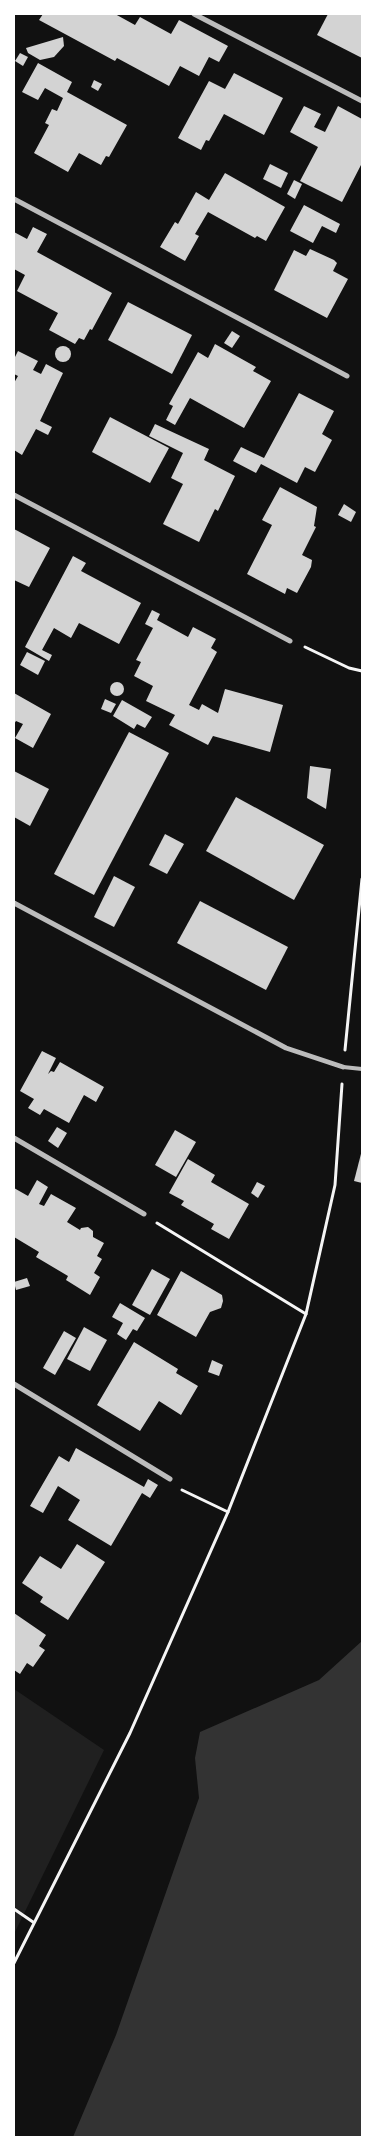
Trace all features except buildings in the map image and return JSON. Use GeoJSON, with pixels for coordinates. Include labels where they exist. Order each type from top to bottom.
{"type":"FeatureCollection","features":[{"type":"Feature","properties":{"kind":"street"},"geometry":{"type":"LineString","coordinates":[[194,14],[362,101]]}},
{"type":"Feature","properties":{"kind":"street"},"geometry":{"type":"LineString","coordinates":[[14,199],[346,376]]}},
{"type":"Feature","properties":{"kind":"street"},"geometry":{"type":"LineString","coordinates":[[14,495],[290,640]]}},
{"type":"Feature","properties":{"kind":"street"},"geometry":{"type":"LineString","coordinates":[[14,903],[286,1048],[343,1067]]}},
{"type":"Feature","properties":{"kind":"street"},"geometry":{"type":"LineString","coordinates":[[14,1138],[144,1214]]}},
{"type":"Feature","properties":{"kind":"street"},"geometry":{"type":"LineString","coordinates":[[14,1384],[170,1479]]}},
{"type":"Feature","properties":{"kind":"lane"},"geometry":{"type":"LineString","coordinates":[[343,1067],[362,1069]]}},
{"type":"Feature","properties":{"kind":"path"},"geometry":{"type":"LineString","coordinates":[[290,640],[349,668],[362,671]]}},
{"type":"Feature","properties":{"kind":"path"},"geometry":{"type":"LineString","coordinates":[[14,1963],[130,1733],[228,1512],[306,1314],[334,1185],[343,1067],[362,879]]}},
{"type":"Feature","properties":{"kind":"path"},"geometry":{"type":"LineString","coordinates":[[144,1214],[306,1314]]}},
{"type":"Feature","properties":{"kind":"path"},"geometry":{"type":"LineString","coordinates":[[170,1479],[184,1492],[228,1512]]}},
{"type":"Feature","properties":{"kind":"path"},"geometry":{"type":"LineString","coordinates":[[14,1909],[33,1922]]}},
{"type":"Feature","properties":{"kind":"shaded area"},"geometry":{"type":"Polygon","coordinates":[[[362,1641],[362,2137],[73,2137],[116,2035],[199,1798],[195,1758],[200,1732],[319,1680],[362,1641]]]}},
{"type":"Feature","properties":{"kind":"shaded area"},"geometry":{"type":"Polygon","coordinates":[[[14,1689],[104,1750],[14,1934],[14,1689]]]}}]}
